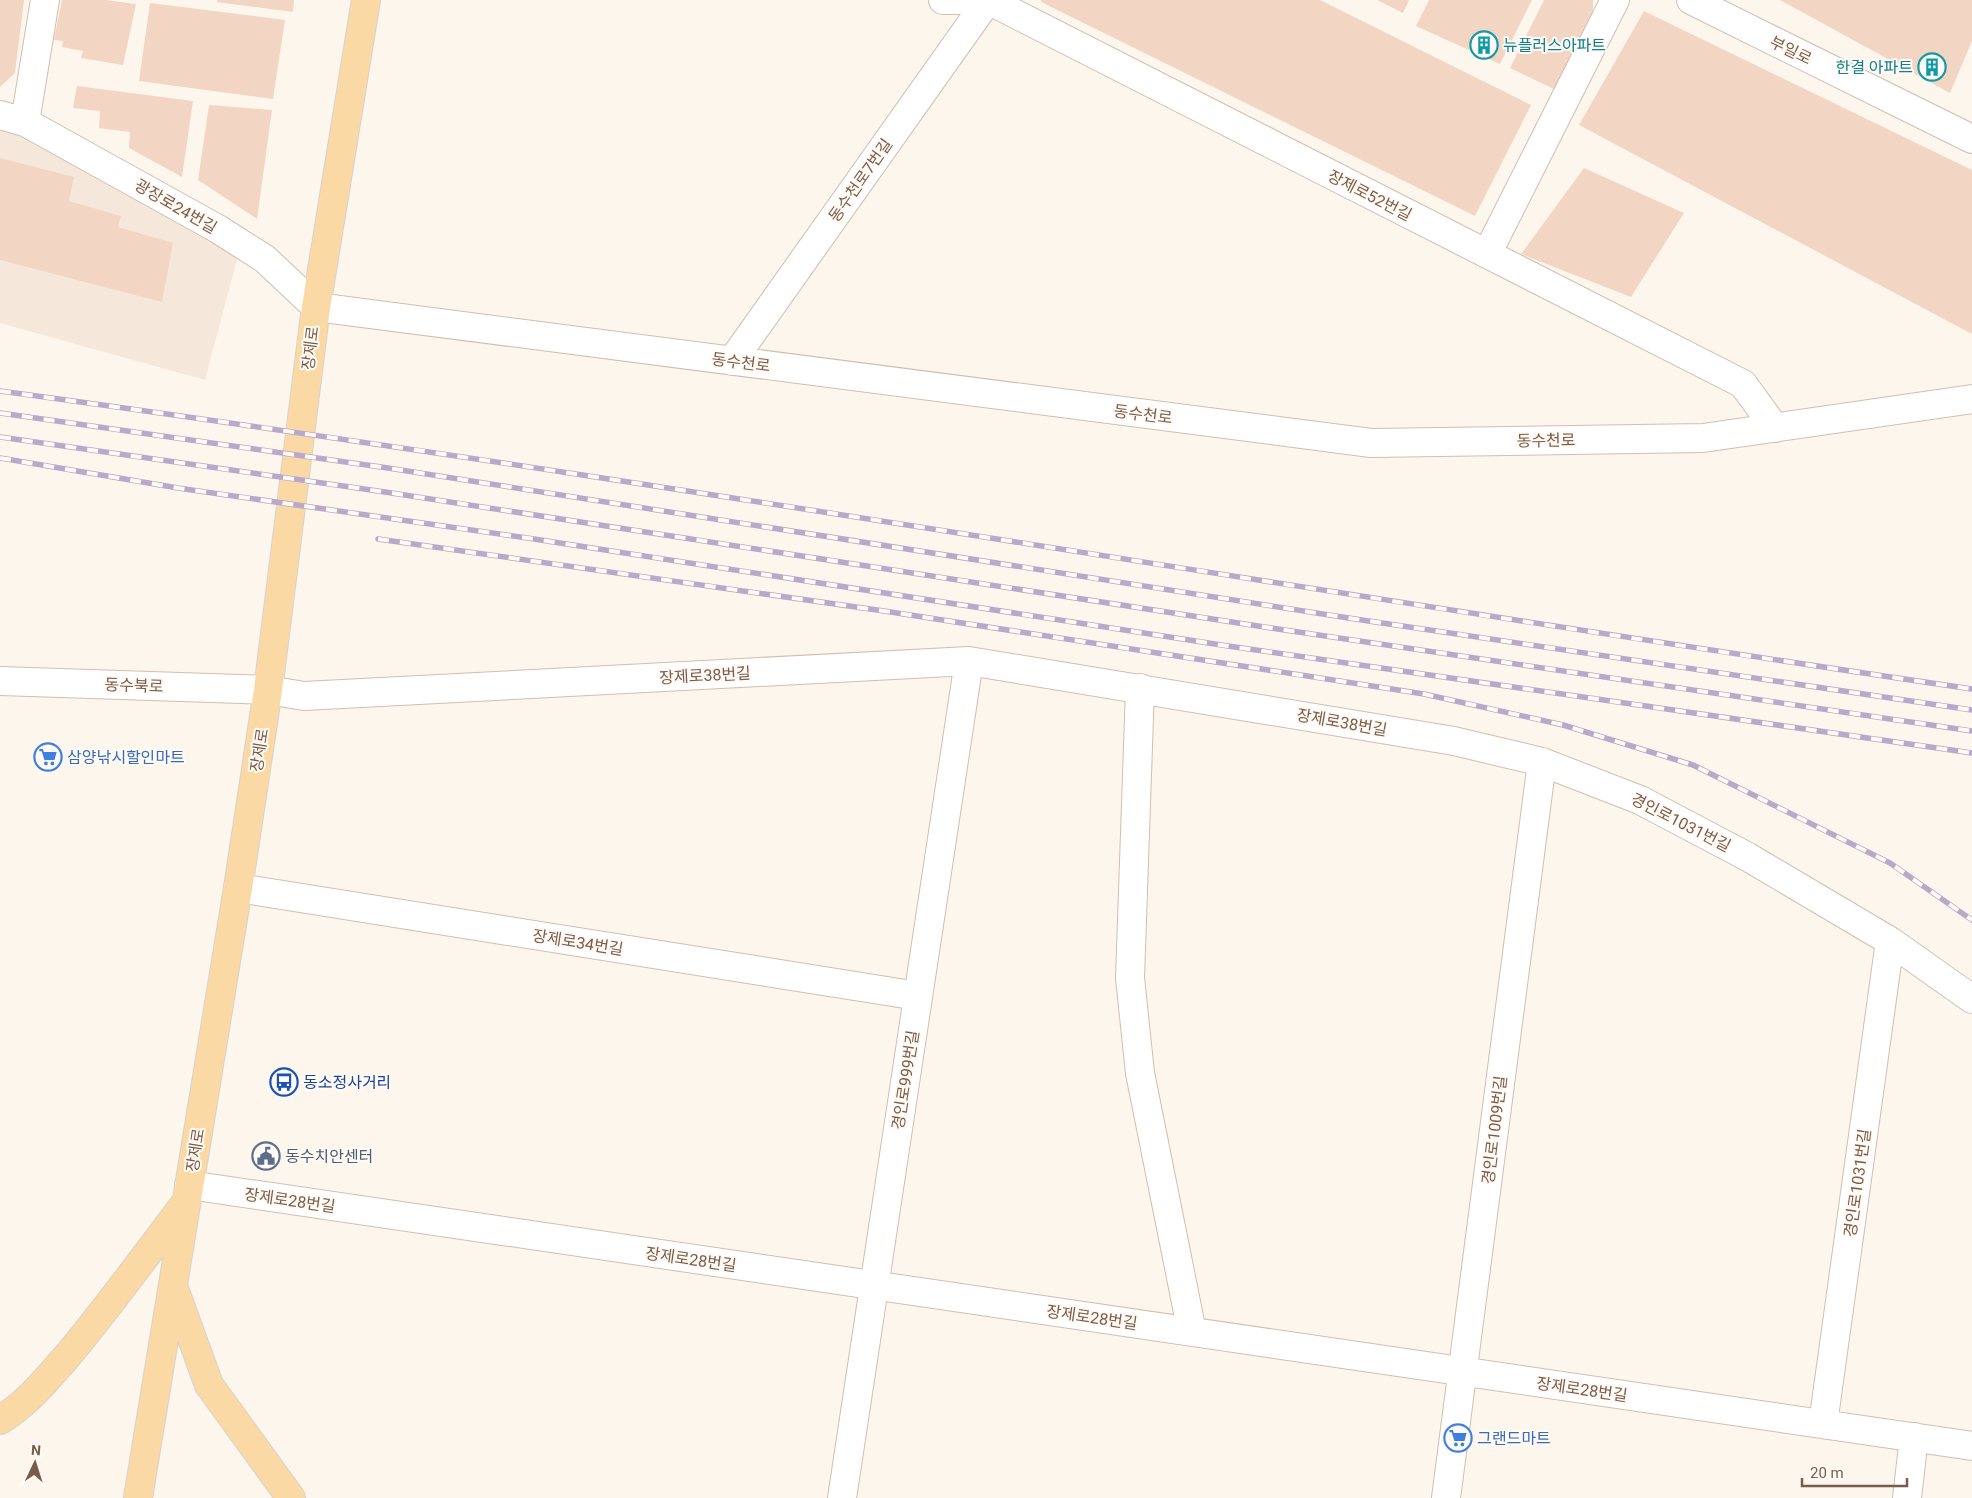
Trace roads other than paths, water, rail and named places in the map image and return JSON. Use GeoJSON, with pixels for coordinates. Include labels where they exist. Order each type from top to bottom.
{"type":"FeatureCollection","features":[{"type":"Feature","properties":{"kind":"main road","name":"장제로"},"geometry":{"type":"LineString","coordinates":[[138,1498],[238,888],[268,690],[316,307],[366,0]]}},
{"type":"Feature","properties":{"kind":"main road"},"geometry":{"type":"LineString","coordinates":[[0,1420],[16,1410],[92,1326],[188,1194]]}},
{"type":"Feature","properties":{"kind":"main road"},"geometry":{"type":"LineString","coordinates":[[173,1285],[209,1385],[291,1498]]}},
{"type":"Feature","properties":{"kind":"street","name":"장제로52번길"},"geometry":{"type":"LineString","coordinates":[[944,0],[988,0],[1743,384],[1776,428]]}},
{"type":"Feature","properties":{"kind":"street","name":"동수천로7번길"},"geometry":{"type":"LineString","coordinates":[[732,361],[988,0]]}},
{"type":"Feature","properties":{"kind":"street"},"geometry":{"type":"LineString","coordinates":[[1487,254],[1615,0]]}},
{"type":"Feature","properties":{"kind":"street","name":"부일로"},"geometry":{"type":"LineString","coordinates":[[1691,0],[1972,139]]}},
{"type":"Feature","properties":{"kind":"street","name":"광장로24번길"},"geometry":{"type":"LineString","coordinates":[[44,3],[12,118],[218,230],[265,260],[316,307]]}},
{"type":"Feature","properties":{"kind":"street","name":"동수천로"},"geometry":{"type":"LineString","coordinates":[[316,307],[1371,443],[1703,438],[1972,399]]}},
{"type":"Feature","properties":{"kind":"street","name":"장제로38번길"},"geometry":{"type":"LineString","coordinates":[[268,690],[304,696],[968,661],[1454,741],[1542,762]]}},
{"type":"Feature","properties":{"kind":"street","name":"경인로999번길"},"geometry":{"type":"LineString","coordinates":[[842,1498],[968,661]]}},
{"type":"Feature","properties":{"kind":"street","name":"동수북로"},"geometry":{"type":"LineString","coordinates":[[0,680],[268,690]]}},
{"type":"Feature","properties":{"kind":"street"},"geometry":{"type":"LineString","coordinates":[[1140,688],[1130,978],[1140,1073],[1192,1332]]}},
{"type":"Feature","properties":{"kind":"street","name":"경인로1031번길"},"geometry":{"type":"LineString","coordinates":[[1542,762],[1640,800],[1748,857],[1890,941],[1972,999]]}},
{"type":"Feature","properties":{"kind":"street","name":"경인로1009번길"},"geometry":{"type":"LineString","coordinates":[[1446,1498],[1542,762]]}},
{"type":"Feature","properties":{"kind":"street","name":"장제로34번길"},"geometry":{"type":"LineString","coordinates":[[238,888],[918,996]]}},
{"type":"Feature","properties":{"kind":"street","name":"경인로1031번길"},"geometry":{"type":"LineString","coordinates":[[1823,1424],[1890,941]]}},
{"type":"Feature","properties":{"kind":"street","name":"장제로28번길"},"geometry":{"type":"LineString","coordinates":[[188,1194],[874,1286],[1972,1446]]}},
{"type":"Feature","properties":{"kind":"street"},"geometry":{"type":"LineString","coordinates":[[1907,1498],[1914,1437]]}},
{"type":"Feature","properties":{"kind":"railway"},"geometry":{"type":"LineString","coordinates":[[0,391],[247,425],[740,499],[1972,689]]}},
{"type":"Feature","properties":{"kind":"railway"},"geometry":{"type":"LineString","coordinates":[[0,413],[388,468],[1355,619],[1972,710]]}},
{"type":"Feature","properties":{"kind":"railway"},"geometry":{"type":"LineString","coordinates":[[0,437],[385,492],[1271,628],[1972,731]]}},
{"type":"Feature","properties":{"kind":"railway"},"geometry":{"type":"LineString","coordinates":[[0,458],[178,488],[534,539],[1228,646],[1972,753]]}},
{"type":"Feature","properties":{"kind":"railway"},"geometry":{"type":"LineString","coordinates":[[378,539],[884,611],[1424,694],[1563,725],[1693,765],[1890,863],[1972,920]]}},
{"type":"Feature","properties":{"kind":"place","name":"뉴플러스아파트"},"geometry":{"type":"Point","coordinates":[1484,45]}},
{"type":"Feature","properties":{"kind":"place","name":"한결 아파트"},"geometry":{"type":"Point","coordinates":[1932,67]}},
{"type":"Feature","properties":{"kind":"place","name":"삼양낚시할인마트"},"geometry":{"type":"Point","coordinates":[48,757]}},
{"type":"Feature","properties":{"kind":"place","name":"동소정사거리"},"geometry":{"type":"Point","coordinates":[284,1082]}},
{"type":"Feature","properties":{"kind":"place","name":"동수치안센터"},"geometry":{"type":"Point","coordinates":[266,1156]}},
{"type":"Feature","properties":{"kind":"place","name":"그랜드마트"},"geometry":{"type":"Point","coordinates":[1458,1438]}}]}
